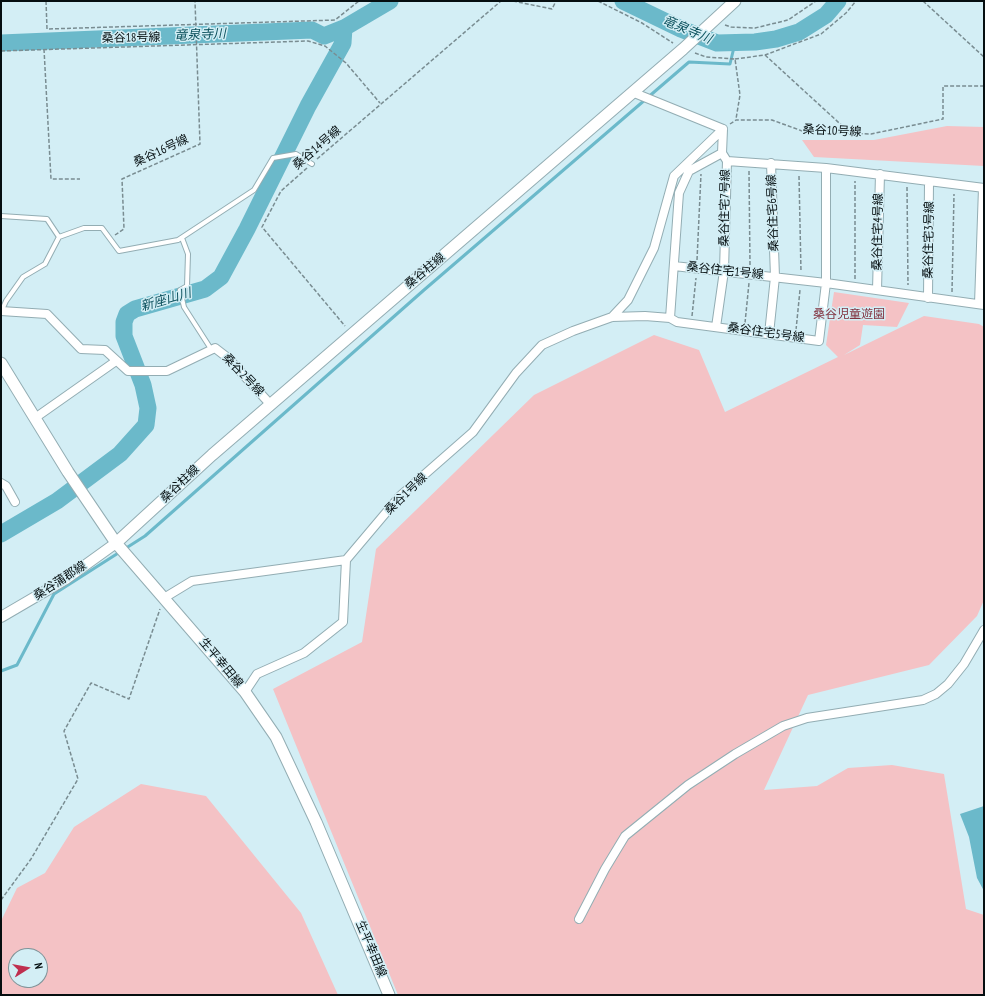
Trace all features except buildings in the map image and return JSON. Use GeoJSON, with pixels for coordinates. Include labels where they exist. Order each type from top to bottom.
{"type":"FeatureCollection","features":[{"type":"Feature","properties":{"kind":"main road","name":"桑谷柱線"},"geometry":{"type":"LineString","coordinates":[[116,543],[212,455],[683,49],[735,1]]}},
{"type":"Feature","properties":{"kind":"main road","name":"生平幸田線"},"geometry":{"type":"LineString","coordinates":[[1,363],[68,472],[116,543],[245,692],[276,737],[294,772],[382,974],[389,995]]}},
{"type":"Feature","properties":{"kind":"street"},"geometry":{"type":"LineString","coordinates":[[632,92],[723,129]]}},
{"type":"Feature","properties":{"kind":"street"},"geometry":{"type":"LineString","coordinates":[[723,129],[722,153],[727,161],[799,165],[984,188],[982,305]]}},
{"type":"Feature","properties":{"kind":"street"},"geometry":{"type":"LineString","coordinates":[[612,317],[628,300],[654,248],[674,176],[723,129]]}},
{"type":"Feature","properties":{"kind":"street","name":"桑谷住宅1号線"},"geometry":{"type":"LineString","coordinates":[[722,153],[689,171],[679,193],[674,266],[826,283],[982,305]]}},
{"type":"Feature","properties":{"kind":"street","name":"桑谷住宅7号線"},"geometry":{"type":"LineString","coordinates":[[716,327],[724,271],[727,161]]}},
{"type":"Feature","properties":{"kind":"street","name":"桑谷住宅6号線"},"geometry":{"type":"LineString","coordinates":[[769,334],[775,277],[771,163]]}},
{"type":"Feature","properties":{"kind":"street","name":"桑谷住宅5号線"},"geometry":{"type":"LineString","coordinates":[[612,317],[670,318],[677,322],[819,341],[826,283],[826,168]]}},
{"type":"Feature","properties":{"kind":"street","name":"桑谷住宅4号線"},"geometry":{"type":"LineString","coordinates":[[877,290],[880,174]]}},
{"type":"Feature","properties":{"kind":"street","name":"桑谷住宅3号線"},"geometry":{"type":"LineString","coordinates":[[928,298],[929,182]]}},
{"type":"Feature","properties":{"kind":"street"},"geometry":{"type":"LineString","coordinates":[[670,318],[674,266]]}},
{"type":"Feature","properties":{"kind":"street","name":"桑谷2号線"},"geometry":{"type":"LineString","coordinates":[[2,311],[47,314],[81,349],[105,350],[128,371],[167,371],[215,348],[228,358],[271,405]]}},
{"type":"Feature","properties":{"kind":"street","name":"桑谷1号線"},"geometry":{"type":"LineString","coordinates":[[346,560],[400,496],[473,432],[516,374],[542,345],[572,331],[612,317]]}},
{"type":"Feature","properties":{"kind":"street"},"geometry":{"type":"LineString","coordinates":[[35,418],[116,361]]}},
{"type":"Feature","properties":{"kind":"street"},"geometry":{"type":"LineString","coordinates":[[1,483],[6,486],[15,502]]}},
{"type":"Feature","properties":{"kind":"street","name":"桑谷蒲郡線"},"geometry":{"type":"LineString","coordinates":[[1,617],[66,579],[116,543]]}},
{"type":"Feature","properties":{"kind":"street"},"geometry":{"type":"LineString","coordinates":[[164,598],[192,581],[346,560],[343,622],[304,653],[257,674],[245,692]]}},
{"type":"Feature","properties":{"kind":"street"},"geometry":{"type":"LineString","coordinates":[[579,919],[605,869],[625,836],[688,785],[735,754],[783,726],[807,718],[923,700],[936,694],[948,684],[964,664],[984,630]]}},
{"type":"Feature","properties":{"kind":"lane"},"geometry":{"type":"LineString","coordinates":[[2,311],[6,301],[23,277],[45,264],[59,237],[84,228],[102,228],[111,238],[119,251],[178,240],[254,190],[273,158],[296,154],[312,164]]}},
{"type":"Feature","properties":{"kind":"lane"},"geometry":{"type":"LineString","coordinates":[[1,216],[47,219],[59,237]]}},
{"type":"Feature","properties":{"kind":"lane"},"geometry":{"type":"LineString","coordinates":[[182,238],[188,254],[187,286],[180,290],[184,307],[211,349]]}},
{"type":"Feature","properties":{"kind":"path"},"geometry":{"type":"LineString","coordinates":[[46,1],[47,29],[335,20],[359,1]]}},
{"type":"Feature","properties":{"kind":"path"},"geometry":{"type":"LineString","coordinates":[[195,1],[197,45]]}},
{"type":"Feature","properties":{"kind":"path","name":"桑谷14号線"},"geometry":{"type":"LineString","coordinates":[[352,334],[262,226],[281,191],[381,103],[501,1]]}},
{"type":"Feature","properties":{"kind":"path"},"geometry":{"type":"LineString","coordinates":[[513,1],[552,9],[556,1]]}},
{"type":"Feature","properties":{"kind":"path"},"geometry":{"type":"LineString","coordinates":[[598,1],[642,23],[683,49],[706,57],[735,59],[765,56],[821,34],[846,13],[856,1]]}},
{"type":"Feature","properties":{"kind":"path"},"geometry":{"type":"LineString","coordinates":[[714,21],[732,27],[755,28],[788,20],[816,1]]}},
{"type":"Feature","properties":{"kind":"path"},"geometry":{"type":"LineString","coordinates":[[923,1],[984,57]]}},
{"type":"Feature","properties":{"kind":"path","name":"桑谷18号線"},"geometry":{"type":"LineString","coordinates":[[1,51],[308,42],[324,46],[346,63],[381,103]]}},
{"type":"Feature","properties":{"kind":"path","name":"桑谷16号線"},"geometry":{"type":"LineString","coordinates":[[111,238],[124,229],[122,179],[200,144],[197,45]]}},
{"type":"Feature","properties":{"kind":"path"},"geometry":{"type":"LineString","coordinates":[[44,49],[51,179],[80,179]]}},
{"type":"Feature","properties":{"kind":"path"},"geometry":{"type":"LineString","coordinates":[[765,56],[849,132]]}},
{"type":"Feature","properties":{"kind":"path"},"geometry":{"type":"LineString","coordinates":[[723,129],[736,120],[740,95],[735,59]]}},
{"type":"Feature","properties":{"kind":"path","name":"桑谷10号線"},"geometry":{"type":"LineString","coordinates":[[736,120],[772,120],[805,132],[849,132],[871,134],[944,119],[943,86],[984,86]]}},
{"type":"Feature","properties":{"kind":"path"},"geometry":{"type":"LineString","coordinates":[[744,331],[750,274],[749,162]]}},
{"type":"Feature","properties":{"kind":"path"},"geometry":{"type":"LineString","coordinates":[[691,324],[697,268],[701,164]]}},
{"type":"Feature","properties":{"kind":"path"},"geometry":{"type":"LineString","coordinates":[[796,338],[801,280],[799,165]]}},
{"type":"Feature","properties":{"kind":"path"},"geometry":{"type":"LineString","coordinates":[[855,171],[855,287]]}},
{"type":"Feature","properties":{"kind":"path"},"geometry":{"type":"LineString","coordinates":[[907,178],[908,295]]}},
{"type":"Feature","properties":{"kind":"path"},"geometry":{"type":"LineString","coordinates":[[952,300],[954,184]]}},
{"type":"Feature","properties":{"kind":"path"},"geometry":{"type":"LineString","coordinates":[[1,900],[31,859],[78,778],[64,731],[91,683],[129,699],[164,598]]}},
{"type":"Feature","properties":{"kind":"green space"},"geometry":{"type":"Polygon","coordinates":[[[947,126],[984,127],[984,166],[814,157],[802,140],[874,140],[947,126]]]}},
{"type":"Feature","properties":{"kind":"green space","name":"桑谷児童遊園"},"geometry":{"type":"Polygon","coordinates":[[[834,292],[909,303],[897,327],[863,325],[860,345],[844,355],[924,316],[979,324],[984,327],[984,600],[977,616],[929,665],[808,695],[764,790],[817,786],[848,768],[892,765],[944,774],[966,909],[984,915],[984,995],[398,995],[273,689],[362,642],[376,549],[534,395],[654,335],[699,350],[725,412],[838,357],[826,345],[834,292]]]}},
{"type":"Feature","properties":{"kind":"green space"},"geometry":{"type":"Polygon","coordinates":[[[141,784],[206,796],[301,913],[338,995],[1,995],[1,921],[17,888],[45,873],[74,827],[141,784]]]}},
{"type":"Feature","properties":{"kind":"water"},"geometry":{"type":"Polygon","coordinates":[[[984,806],[984,891],[977,878],[969,837],[960,814],[984,806]]]}},
{"type":"Feature","properties":{"kind":"waterway","name":"竜泉寺川"},"geometry":{"type":"LineString","coordinates":[[1,43],[312,30],[324,36],[344,28],[390,1]]}},
{"type":"Feature","properties":{"kind":"waterway","name":"竜泉寺川"},"geometry":{"type":"LineString","coordinates":[[623,1],[681,29],[717,43],[755,42],[776,39],[799,32],[826,15],[838,1]]}},
{"type":"Feature","properties":{"kind":"waterway","name":"新座山川"},"geometry":{"type":"LineString","coordinates":[[1,534],[57,501],[120,454],[146,425],[148,408],[143,385],[124,336],[124,322],[127,314],[135,309],[205,289],[221,277],[247,229],[308,106],[343,43],[344,28]]}},
{"type":"Feature","properties":{"kind":"waterway"},"geometry":{"type":"LineString","coordinates":[[1,671],[17,665],[54,594],[145,536],[424,290],[689,62],[730,64],[735,43]]}}]}
